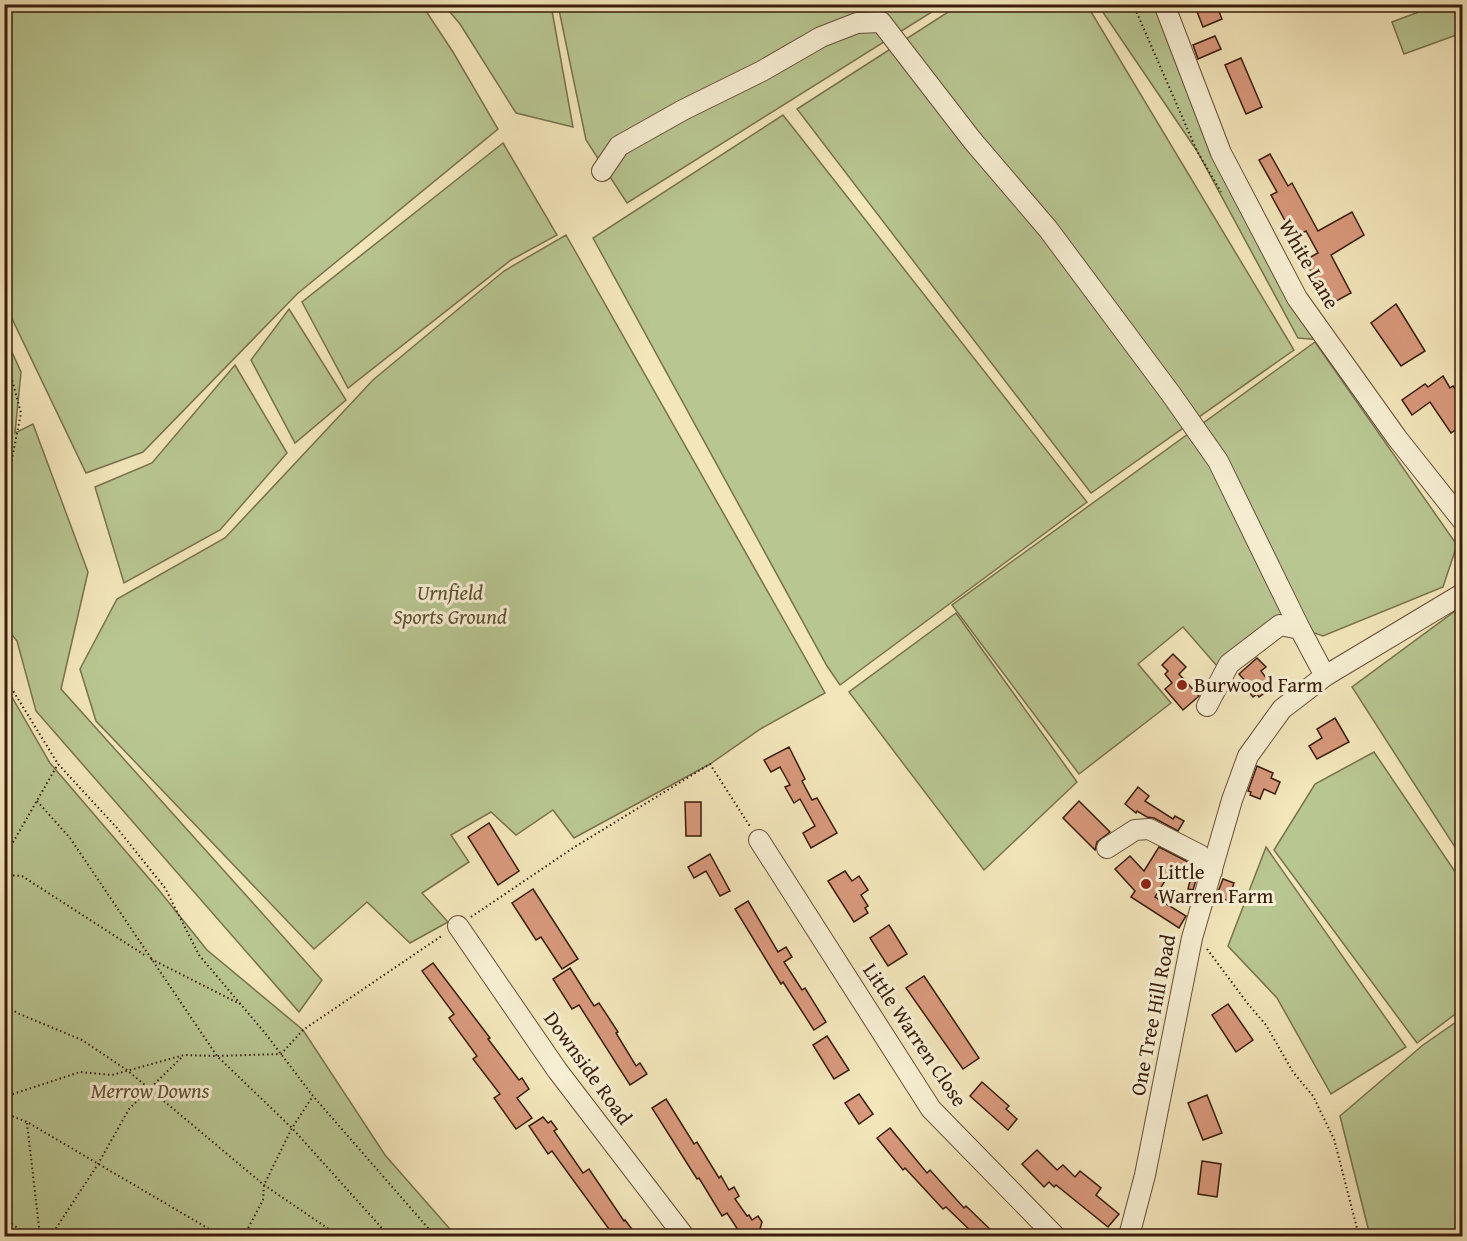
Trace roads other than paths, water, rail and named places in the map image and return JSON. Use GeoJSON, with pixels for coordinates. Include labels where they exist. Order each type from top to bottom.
{"type":"FeatureCollection","features":[{"type":"Feature","properties":{"kind":"street","name":"White Lane"},"geometry":{"type":"LineString","coordinates":[[1164,4],[1221,153],[1297,298],[1397,438],[1462,520]]}},
{"type":"Feature","properties":{"kind":"street"},"geometry":{"type":"LineString","coordinates":[[602,171],[619,146],[682,110],[821,37],[857,23],[880,22],[972,140],[1048,229],[1172,394],[1218,461],[1325,676]]}},
{"type":"Feature","properties":{"kind":"street","name":"One Tree Hill Road"},"geometry":{"type":"LineString","coordinates":[[1129,1236],[1145,1175],[1192,938],[1232,800],[1248,756],[1282,709],[1325,676],[1462,594]]}},
{"type":"Feature","properties":{"kind":"street"},"geometry":{"type":"LineString","coordinates":[[1207,706],[1228,664],[1280,625],[1300,629]]}},
{"type":"Feature","properties":{"kind":"street"},"geometry":{"type":"LineString","coordinates":[[1107,848],[1135,830],[1149,829],[1200,855],[1212,871]]}},
{"type":"Feature","properties":{"kind":"street","name":"Little Warren Close"},"geometry":{"type":"LineString","coordinates":[[759,840],[932,1109],[1055,1236]]}},
{"type":"Feature","properties":{"kind":"street","name":"Downside Road"},"geometry":{"type":"LineString","coordinates":[[458,926],[557,1070],[684,1236]]}},
{"type":"Feature","properties":{"kind":"place","name":"Burwood Farm"},"geometry":{"type":"Point","coordinates":[1182,685]}},
{"type":"Feature","properties":{"kind":"place","name":"Little Warren Farm"},"geometry":{"type":"Point","coordinates":[1146,884]}},
{"type":"Feature","properties":{"kind":"park label","name":"Urnfield Sports Ground"},"geometry":{"type":"Point","coordinates":[450,605]}},
{"type":"Feature","properties":{"kind":"park label","name":"Merrow Downs"},"geometry":{"type":"Point","coordinates":[150,1091]}}]}
